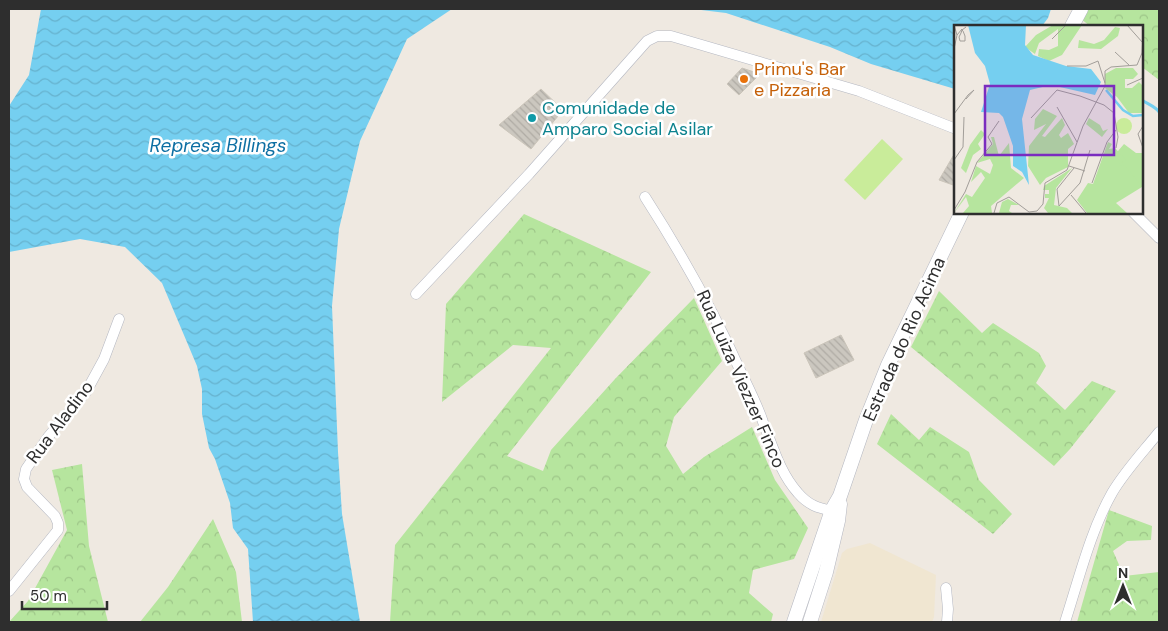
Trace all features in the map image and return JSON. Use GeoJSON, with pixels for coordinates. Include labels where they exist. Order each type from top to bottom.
{"type":"FeatureCollection","features":[{"type":"Feature","properties":{"kind":"main road"},"geometry":{"type":"LineString","coordinates":[[1073,25],[1081,9]]}},
{"type":"Feature","properties":{"kind":"main road","name":"Estrada do Rio Acima"},"geometry":{"type":"LineString","coordinates":[[810,622],[826,572],[840,496],[866,420],[888,365],[961,214]]}},
{"type":"Feature","properties":{"kind":"main road","name":"Estrada do Rio Acima"},"geometry":{"type":"LineString","coordinates":[[794,622],[836,511]]}},
{"type":"Feature","properties":{"kind":"street"},"geometry":{"type":"LineString","coordinates":[[416,294],[529,174],[647,41],[657,36],[671,36],[859,91],[954,128]]}},
{"type":"Feature","properties":{"kind":"street","name":"Rua Luiza Viezzer Finco"},"geometry":{"type":"LineString","coordinates":[[645,197],[686,262],[724,333],[785,476],[807,502],[818,508],[836,511]]}},
{"type":"Feature","properties":{"kind":"street"},"geometry":{"type":"LineString","coordinates":[[1135,214],[1159,238]]}},
{"type":"Feature","properties":{"kind":"street","name":"Rua Aladino"},"geometry":{"type":"LineString","coordinates":[[9,591],[58,530],[58,522],[55,516],[27,487],[24,480],[26,469],[48,437],[86,392],[104,359],[119,319]]}},
{"type":"Feature","properties":{"kind":"street"},"geometry":{"type":"LineString","coordinates":[[1065,622],[1094,534],[1113,493],[1159,432]]}},
{"type":"Feature","properties":{"kind":"street"},"geometry":{"type":"LineString","coordinates":[[946,588],[947,622]]}},
{"type":"Feature","properties":{"kind":"shaded area"},"geometry":{"type":"Polygon","coordinates":[[[870,543],[936,575],[934,617],[932,622],[821,622],[842,553],[847,549],[870,543]]]}},
{"type":"Feature","properties":{"kind":"green space"},"geometry":{"type":"Polygon","coordinates":[[[1083,9],[1159,9],[1159,80],[1143,68],[1143,25],[1089,25],[1081,19],[1083,9]]]}},
{"type":"Feature","properties":{"kind":"green space"},"geometry":{"type":"Polygon","coordinates":[[[882,139],[903,159],[865,200],[844,180],[882,139]]]}},
{"type":"Feature","properties":{"kind":"green space"},"geometry":{"type":"Polygon","coordinates":[[[524,214],[651,272],[507,456],[543,471],[551,450],[615,379],[694,298],[722,361],[674,417],[666,446],[683,474],[704,457],[752,427],[775,480],[808,528],[794,559],[753,570],[749,593],[773,614],[771,622],[390,622],[395,545],[551,348],[513,345],[442,402],[446,304],[524,214]]]}},
{"type":"Feature","properties":{"kind":"green space"},"geometry":{"type":"Polygon","coordinates":[[[939,291],[982,333],[993,323],[1039,353],[1046,366],[1036,383],[1065,410],[1092,381],[1116,391],[1070,449],[1054,466],[911,347],[939,291]]]}},
{"type":"Feature","properties":{"kind":"green space"},"geometry":{"type":"Polygon","coordinates":[[[891,414],[919,440],[930,427],[969,452],[979,480],[1012,514],[993,534],[877,444],[891,414]]]}},
{"type":"Feature","properties":{"kind":"green space"},"geometry":{"type":"Polygon","coordinates":[[[82,464],[89,546],[108,622],[9,622],[28,601],[67,530],[52,470],[82,464]]]}},
{"type":"Feature","properties":{"kind":"green space"},"geometry":{"type":"Polygon","coordinates":[[[1109,510],[1152,526],[1151,540],[1127,541],[1113,551],[1124,576],[1159,572],[1159,622],[1077,622],[1109,510]]]}},
{"type":"Feature","properties":{"kind":"green space"},"geometry":{"type":"Polygon","coordinates":[[[213,519],[236,572],[242,622],[140,622],[168,587],[213,519]]]}},
{"type":"Feature","properties":{"kind":"water","name":"Represa Billings"},"geometry":{"type":"Polygon","coordinates":[[[41,9],[452,9],[407,39],[360,141],[339,229],[332,306],[338,452],[342,514],[360,622],[253,622],[248,549],[233,528],[230,503],[215,459],[209,448],[202,414],[202,389],[197,366],[162,283],[125,247],[80,239],[9,252],[9,106],[29,75],[41,9]]]}},
{"type":"Feature","properties":{"kind":"water"},"geometry":{"type":"Polygon","coordinates":[[[693,9],[1051,9],[1043,25],[954,25],[954,89],[871,64],[830,47],[726,13],[693,9]]]}},
{"type":"Feature","properties":{"kind":"building","name":"Primu's Bar e Pizzaria"},"geometry":{"type":"Polygon","coordinates":[[[742,68],[760,74],[739,95],[727,84],[742,68]]]}},
{"type":"Feature","properties":{"kind":"building","name":"Comunidade de Amparo Social Asilar"},"geometry":{"type":"Polygon","coordinates":[[[541,89],[563,110],[531,149],[499,125],[541,89]]]}},
{"type":"Feature","properties":{"kind":"building"},"geometry":{"type":"Polygon","coordinates":[[[954,154],[954,185],[939,180],[954,154]]]}},
{"type":"Feature","properties":{"kind":"building"},"geometry":{"type":"Polygon","coordinates":[[[841,335],[854,360],[816,378],[804,353],[841,335]]]}},
{"type":"Feature","properties":{"kind":"waterway"},"geometry":{"type":"LineString","coordinates":[[1143,101],[1159,112]]}},
{"type":"Feature","properties":{"kind":"place","name":"Primu's Bar e Pizzaria"},"geometry":{"type":"Point","coordinates":[744,79]}},
{"type":"Feature","properties":{"kind":"place","name":"Comunidade de Amparo Social Asilar"},"geometry":{"type":"Point","coordinates":[532,118]}}]}
